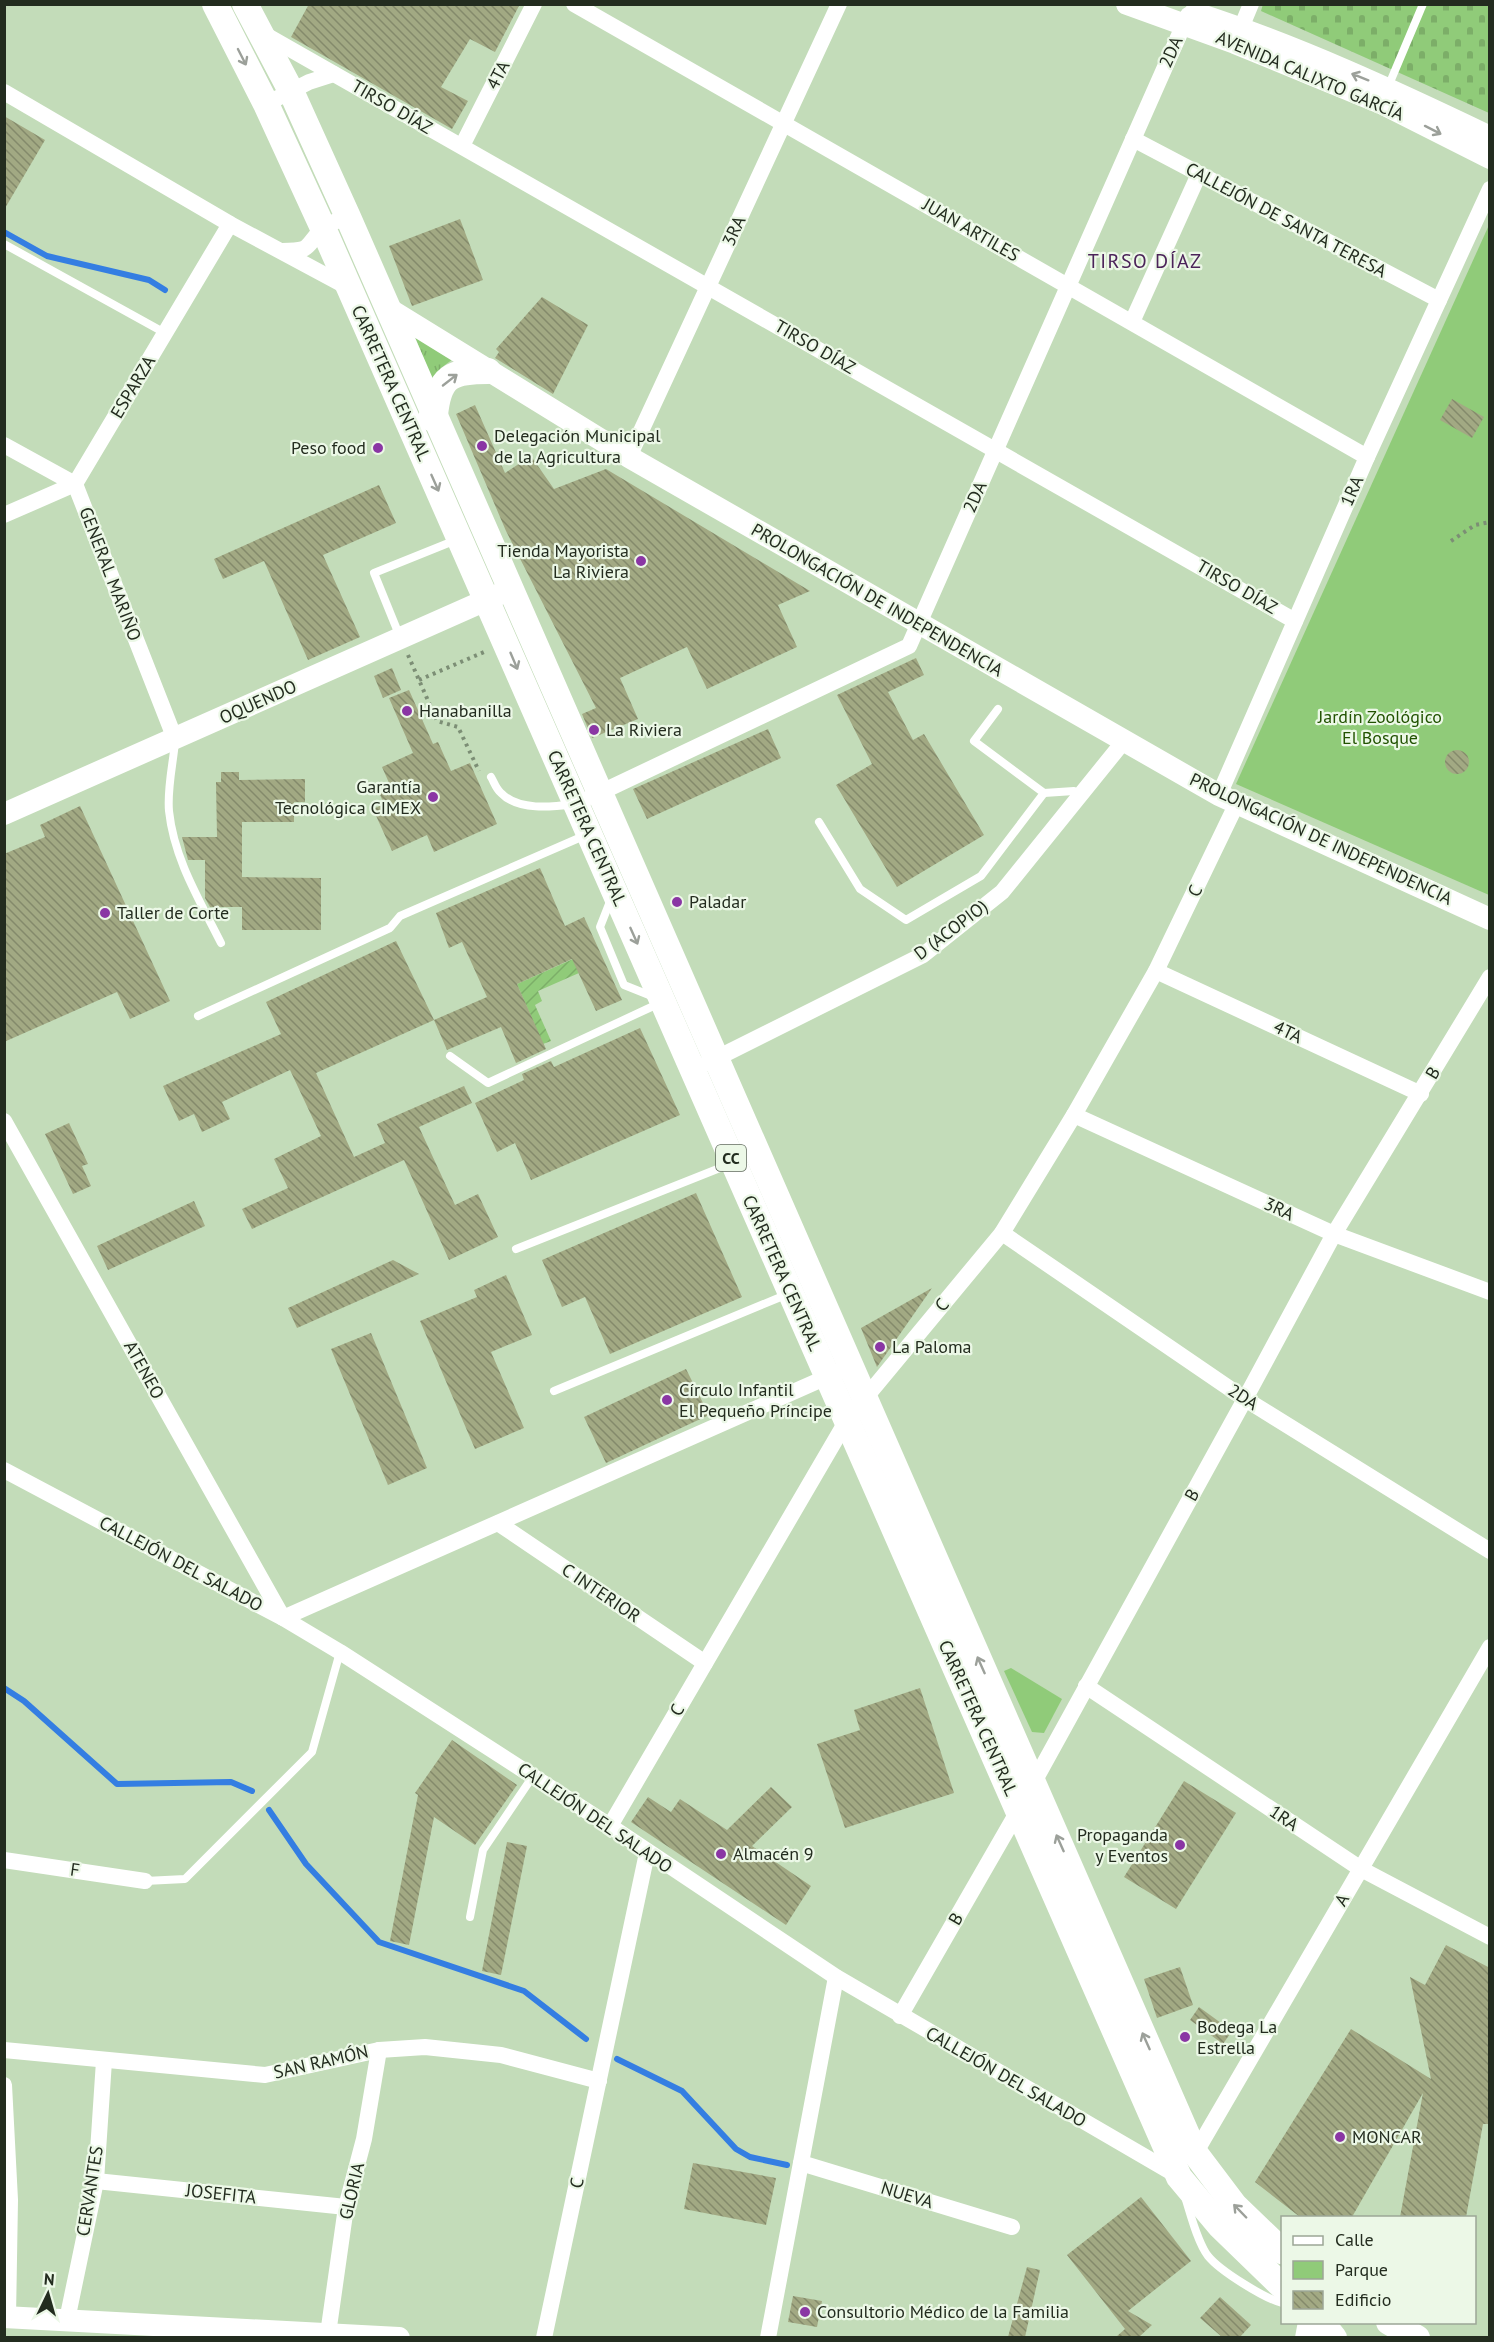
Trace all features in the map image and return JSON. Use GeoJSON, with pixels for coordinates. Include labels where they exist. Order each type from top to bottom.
{"type":"FeatureCollection","features":[{"type":"Feature","properties":{"kind":"main road","name":"CARRETERA CENTRAL"},"geometry":{"type":"LineString","coordinates":[[215,4],[266,104],[411,429],[472,533],[511,589],[600,792],[602,829],[614,890],[693,1070],[746,1158],[851,1366],[1195,2153],[1235,2206],[1281,2249]]}},
{"type":"Feature","properties":{"kind":"main road","name":"CARRETERA CENTRAL"},"geometry":{"type":"LineString","coordinates":[[245,4],[291,91],[435,415],[472,533],[487,600],[576,803],[602,829],[716,1058],[746,1158],[791,1292],[1179,2177],[1220,2226],[1281,2285]]}},
{"type":"Feature","properties":{"kind":"main road"},"geometry":{"type":"LineString","coordinates":[[411,429],[435,415],[437,397],[444,382],[462,371],[488,371]]}},
{"type":"Feature","properties":{"kind":"main road"},"geometry":{"type":"LineString","coordinates":[[1323,2324],[1334,2337]]}},
{"type":"Feature","properties":{"kind":"main road"},"geometry":{"type":"LineString","coordinates":[[1393,2324],[1418,2337]]}},
{"type":"Feature","properties":{"kind":"street","name":"4TA"},"geometry":{"type":"LineString","coordinates":[[462,146],[534,4]]}},
{"type":"Feature","properties":{"kind":"street","name":"JUAN ARTILES"},"geometry":{"type":"LineString","coordinates":[[574,4],[1367,457]]}},
{"type":"Feature","properties":{"kind":"street","name":"3RA"},"geometry":{"type":"LineString","coordinates":[[629,457],[839,4]]}},
{"type":"Feature","properties":{"kind":"street","name":"AVENIDA CALIXTO GARCÍA"},"geometry":{"type":"LineString","coordinates":[[1127,4],[1193,14],[1238,36],[1490,137]]}},
{"type":"Feature","properties":{"kind":"street"},"geometry":{"type":"LineString","coordinates":[[1238,36],[1251,4]]}},
{"type":"Feature","properties":{"kind":"street","name":"2DA"},"geometry":{"type":"LineString","coordinates":[[576,803],[909,646],[1133,139],[1193,14]]}},
{"type":"Feature","properties":{"kind":"street","name":"TIRSO DÍAZ"},"geometry":{"type":"LineString","coordinates":[[261,32],[1295,621]]}},
{"type":"Feature","properties":{"kind":"street","name":"TIRSO DÍAZ"},"geometry":{"type":"LineString","coordinates":[[266,104],[291,91],[334,74]]}},
{"type":"Feature","properties":{"kind":"street","name":"PROLONGACIÓN DE INDEPENDENCIA"},"geometry":{"type":"LineString","coordinates":[[4,92],[230,224],[389,309],[629,457],[1228,799],[1490,919]]}},
{"type":"Feature","properties":{"kind":"street","name":"AVENIDA CALIXTO GARCÍA"},"geometry":{"type":"LineString","coordinates":[[1384,95],[1490,158]]}},
{"type":"Feature","properties":{"kind":"street","name":"CALLEJÓN DE SANTA TERESA"},"geometry":{"type":"LineString","coordinates":[[1133,139],[1439,300]]}},
{"type":"Feature","properties":{"kind":"street"},"geometry":{"type":"LineString","coordinates":[[1132,322],[1199,174]]}},
{"type":"Feature","properties":{"kind":"street","name":"1RA"},"geometry":{"type":"LineString","coordinates":[[1228,799],[1295,621],[1367,457],[1490,189]]}},
{"type":"Feature","properties":{"kind":"street"},"geometry":{"type":"LineString","coordinates":[[282,251],[302,251],[312,245],[323,228],[348,217]]}},
{"type":"Feature","properties":{"kind":"street","name":"ESPARZA"},"geometry":{"type":"LineString","coordinates":[[75,484],[230,224]]}},
{"type":"Feature","properties":{"kind":"street","name":"GENERAL MARIÑO"},"geometry":{"type":"LineString","coordinates":[[4,445],[75,484],[175,739]]}},
{"type":"Feature","properties":{"kind":"street"},"geometry":{"type":"LineString","coordinates":[[4,515],[75,484]]}},
{"type":"Feature","properties":{"kind":"street","name":"OQUENDO"},"geometry":{"type":"LineString","coordinates":[[4,814],[511,589]]}},
{"type":"Feature","properties":{"kind":"street","name":"D (ACOPIO)"},"geometry":{"type":"LineString","coordinates":[[693,1070],[923,955],[1002,892],[1124,741]]}},
{"type":"Feature","properties":{"kind":"street","name":"C"},"geometry":{"type":"LineString","coordinates":[[610,1826],[847,1420],[1002,1233],[1074,1114],[1156,970],[1228,799]]}},
{"type":"Feature","properties":{"kind":"street","name":"4TA"},"geometry":{"type":"LineString","coordinates":[[1156,970],[1420,1094]]}},
{"type":"Feature","properties":{"kind":"street","name":"B"},"geometry":{"type":"LineString","coordinates":[[900,2016],[1018,1811],[1334,1234],[1490,977]]}},
{"type":"Feature","properties":{"kind":"street","name":"3RA"},"geometry":{"type":"LineString","coordinates":[[1074,1114],[1334,1234],[1490,1292]]}},
{"type":"Feature","properties":{"kind":"street","name":"ATENEO"},"geometry":{"type":"LineString","coordinates":[[6,1129],[61,1220],[283,1618]]}},
{"type":"Feature","properties":{"kind":"street","name":"2DA"},"geometry":{"type":"LineString","coordinates":[[1002,1233],[1245,1399],[1490,1551]]}},
{"type":"Feature","properties":{"kind":"street"},"geometry":{"type":"LineString","coordinates":[[283,1618],[851,1366]]}},
{"type":"Feature","properties":{"kind":"street","name":"CALLEJÓN DEL SALADO"},"geometry":{"type":"LineString","coordinates":[[4,1470],[283,1618],[340,1652],[610,1826],[647,1853],[836,1977],[1179,2177]]}},
{"type":"Feature","properties":{"kind":"street","name":"C INTERIOR"},"geometry":{"type":"LineString","coordinates":[[498,1523],[705,1663]]}},
{"type":"Feature","properties":{"kind":"street","name":"A"},"geometry":{"type":"LineString","coordinates":[[1179,2177],[1490,1647]]}},
{"type":"Feature","properties":{"kind":"street","name":"1RA"},"geometry":{"type":"LineString","coordinates":[[1086,1686],[1360,1869],[1490,1937]]}},
{"type":"Feature","properties":{"kind":"street","name":"C"},"geometry":{"type":"LineString","coordinates":[[544,2337],[647,1853]]}},
{"type":"Feature","properties":{"kind":"street","name":"F"},"geometry":{"type":"LineString","coordinates":[[4,1860],[145,1881]]}},
{"type":"Feature","properties":{"kind":"street"},"geometry":{"type":"LineString","coordinates":[[768,2337],[836,1977]]}},
{"type":"Feature","properties":{"kind":"street","name":"SAN RAMÓN"},"geometry":{"type":"LineString","coordinates":[[4,2050],[265,2075],[379,2050],[425,2047],[501,2055],[599,2080]]}},
{"type":"Feature","properties":{"kind":"street","name":"GLORIA"},"geometry":{"type":"LineString","coordinates":[[328,2334],[346,2207],[364,2139],[379,2050]]}},
{"type":"Feature","properties":{"kind":"street","name":"CERVANTES"},"geometry":{"type":"LineString","coordinates":[[67,2320],[96,2181],[104,2061]]}},
{"type":"Feature","properties":{"kind":"street"},"geometry":{"type":"LineString","coordinates":[[4,2085],[10,2200],[6,2317],[399,2337]]}},
{"type":"Feature","properties":{"kind":"street","name":"NUEVA"},"geometry":{"type":"LineString","coordinates":[[801,2163],[1012,2227]]}},
{"type":"Feature","properties":{"kind":"street","name":"JOSEFITA"},"geometry":{"type":"LineString","coordinates":[[96,2181],[346,2207]]}},
{"type":"Feature","properties":{"kind":"lane"},"geometry":{"type":"LineString","coordinates":[[1384,95],[1423,4]]}},
{"type":"Feature","properties":{"kind":"lane"},"geometry":{"type":"LineString","coordinates":[[4,244],[165,333]]}},
{"type":"Feature","properties":{"kind":"lane"},"geometry":{"type":"LineString","coordinates":[[401,639],[374,573],[472,533]]}},
{"type":"Feature","properties":{"kind":"lane"},"geometry":{"type":"LineString","coordinates":[[998,709],[974,741],[1044,793],[1074,791],[1079,796]]}},
{"type":"Feature","properties":{"kind":"lane"},"geometry":{"type":"LineString","coordinates":[[175,739],[169,809],[172,830],[184,871],[221,943]]}},
{"type":"Feature","properties":{"kind":"lane"},"geometry":{"type":"LineString","coordinates":[[487,779],[499,792],[520,803],[553,806],[576,803]]}},
{"type":"Feature","properties":{"kind":"lane"},"geometry":{"type":"LineString","coordinates":[[819,822],[860,889],[906,920],[981,876],[1044,793]]}},
{"type":"Feature","properties":{"kind":"lane"},"geometry":{"type":"LineString","coordinates":[[198,1016],[390,928],[400,916],[602,829]]}},
{"type":"Feature","properties":{"kind":"lane"},"geometry":{"type":"LineString","coordinates":[[450,1056],[488,1083],[663,1001]]}},
{"type":"Feature","properties":{"kind":"lane"},"geometry":{"type":"LineString","coordinates":[[516,1249],[746,1158]]}},
{"type":"Feature","properties":{"kind":"lane"},"geometry":{"type":"LineString","coordinates":[[554,1391],[791,1292]]}},
{"type":"Feature","properties":{"kind":"lane"},"geometry":{"type":"LineString","coordinates":[[145,1881],[185,1879],[312,1752],[340,1652]]}},
{"type":"Feature","properties":{"kind":"lane"},"geometry":{"type":"LineString","coordinates":[[470,1917],[483,1850],[533,1776]]}},
{"type":"Feature","properties":{"kind":"lane"},"geometry":{"type":"LineString","coordinates":[[1179,2177],[1193,2224],[1208,2256],[1250,2288],[1281,2303]]}},
{"type":"Feature","properties":{"kind":"path"},"geometry":{"type":"LineString","coordinates":[[1451,542],[1475,525],[1490,522]]}},
{"type":"Feature","properties":{"kind":"path"},"geometry":{"type":"LineString","coordinates":[[401,639],[437,721],[458,728],[487,779]]}},
{"type":"Feature","properties":{"kind":"path"},"geometry":{"type":"LineString","coordinates":[[419,680],[484,653],[487,647]]}},
{"type":"Feature","properties":{"kind":"green space"},"geometry":{"type":"Polygon","coordinates":[[[1263,4],[1489,5],[1489,113],[1261,11],[1263,4]]]}},
{"type":"Feature","properties":{"kind":"green space","name":"Jardín Zoológico El Bosque"},"geometry":{"type":"Polygon","coordinates":[[[1489,225],[1489,895],[1236,784],[1489,225]]]}},
{"type":"Feature","properties":{"kind":"green space"},"geometry":{"type":"Polygon","coordinates":[[[415,337],[453,359],[432,379],[415,337]]]}},
{"type":"Feature","properties":{"kind":"green space"},"geometry":{"type":"Polygon","coordinates":[[[573,959],[579,973],[538,991],[542,1001],[535,1005],[551,1041],[543,1044],[517,984],[573,959]]]}},
{"type":"Feature","properties":{"kind":"green space"},"geometry":{"type":"Polygon","coordinates":[[[1011,1668],[1062,1699],[1044,1733],[1032,1732],[1004,1671],[1011,1668]]]}},
{"type":"Feature","properties":{"kind":"building"},"geometry":{"type":"Polygon","coordinates":[[[309,4],[520,4],[495,52],[470,39],[441,87],[468,101],[452,129],[291,37],[309,4]]]}},
{"type":"Feature","properties":{"kind":"building"},"geometry":{"type":"Polygon","coordinates":[[[4,116],[45,140],[4,210],[4,116]]]}},
{"type":"Feature","properties":{"kind":"building"},"geometry":{"type":"Polygon","coordinates":[[[460,219],[483,280],[412,306],[389,246],[460,219]]]}},
{"type":"Feature","properties":{"kind":"building"},"geometry":{"type":"Polygon","coordinates":[[[542,297],[588,325],[553,394],[495,358],[499,352],[496,349],[542,297]]]}},
{"type":"Feature","properties":{"kind":"building"},"geometry":{"type":"Polygon","coordinates":[[[1452,399],[1484,417],[1472,438],[1440,420],[1452,399]]]}},
{"type":"Feature","properties":{"kind":"building","name":"Tienda Mayorista La Riviera"},"geometry":{"type":"Polygon","coordinates":[[[475,405],[505,473],[531,456],[554,489],[606,469],[810,591],[778,605],[797,647],[707,689],[687,647],[620,678],[638,719],[592,738],[582,714],[596,708],[506,531],[456,414],[475,405]]]}},
{"type":"Feature","properties":{"kind":"building"},"geometry":{"type":"Polygon","coordinates":[[[379,485],[396,523],[323,555],[360,637],[308,660],[264,561],[223,579],[214,559],[379,485]]]}},
{"type":"Feature","properties":{"kind":"building"},"geometry":{"type":"Polygon","coordinates":[[[916,658],[924,675],[888,692],[913,740],[924,734],[984,835],[897,887],[836,785],[872,764],[837,695],[916,658]]]}},
{"type":"Feature","properties":{"kind":"building"},"geometry":{"type":"Polygon","coordinates":[[[392,668],[401,690],[383,698],[374,676],[392,668]]]}},
{"type":"Feature","properties":{"kind":"building","name":"Garantía Tecnológica CIMEX"},"geometry":{"type":"Polygon","coordinates":[[[409,690],[433,744],[438,742],[451,771],[470,763],[497,824],[434,852],[427,835],[392,851],[373,809],[384,804],[378,790],[390,785],[382,767],[413,753],[389,698],[409,690]]]}},
{"type":"Feature","properties":{"kind":"building"},"geometry":{"type":"Polygon","coordinates":[[[768,729],[781,758],[647,819],[633,789],[768,729]]]}},
{"type":"Feature","properties":{"kind":"building"},"geometry":{"type":"Polygon","coordinates":[[[1457,750],[1462,751],[1468,757],[1468,767],[1462,773],[1457,774],[1452,773],[1446,767],[1445,762],[1446,757],[1452,751],[1457,750]]]}},
{"type":"Feature","properties":{"kind":"building"},"geometry":{"type":"Polygon","coordinates":[[[221,772],[239,772],[239,780],[305,779],[305,802],[294,802],[294,822],[242,822],[242,877],[321,878],[321,930],[242,930],[242,907],[210,907],[205,898],[205,860],[188,860],[182,837],[217,837],[216,782],[221,782],[221,772]]]}},
{"type":"Feature","properties":{"kind":"building"},"geometry":{"type":"Polygon","coordinates":[[[80,806],[170,1001],[130,1019],[117,992],[4,1042],[4,854],[45,837],[40,825],[80,806]]]}},
{"type":"Feature","properties":{"kind":"building"},"geometry":{"type":"Polygon","coordinates":[[[540,868],[565,926],[584,917],[622,1000],[596,1011],[572,959],[517,984],[546,1049],[516,1063],[501,1027],[447,1050],[434,1020],[487,997],[462,942],[449,948],[436,913],[540,868]]]}},
{"type":"Feature","properties":{"kind":"building"},"geometry":{"type":"Polygon","coordinates":[[[396,941],[434,1020],[316,1073],[354,1157],[385,1143],[377,1124],[464,1086],[472,1103],[419,1127],[455,1205],[478,1194],[498,1237],[449,1260],[404,1160],[252,1229],[242,1209],[288,1188],[274,1159],[321,1136],[290,1070],[222,1102],[230,1119],[202,1132],[194,1114],[179,1121],[163,1086],[281,1034],[266,1002],[396,941]]]}},
{"type":"Feature","properties":{"kind":"building"},"geometry":{"type":"Polygon","coordinates":[[[640,1028],[680,1115],[531,1180],[515,1143],[497,1152],[475,1103],[524,1080],[522,1074],[551,1061],[554,1067],[640,1028]]]}},
{"type":"Feature","properties":{"kind":"building"},"geometry":{"type":"Polygon","coordinates":[[[69,1123],[88,1164],[82,1166],[91,1186],[73,1194],[45,1134],[69,1123]]]}},
{"type":"Feature","properties":{"kind":"building"},"geometry":{"type":"Polygon","coordinates":[[[696,1193],[742,1297],[610,1354],[585,1297],[562,1307],[542,1260],[696,1193]]]}},
{"type":"Feature","properties":{"kind":"building"},"geometry":{"type":"Polygon","coordinates":[[[194,1201],[205,1226],[108,1270],[97,1246],[194,1201]]]}},
{"type":"Feature","properties":{"kind":"building"},"geometry":{"type":"Polygon","coordinates":[[[393,1260],[419,1274],[297,1328],[288,1308],[393,1260]]]}},
{"type":"Feature","properties":{"kind":"building"},"geometry":{"type":"Polygon","coordinates":[[[506,1275],[532,1335],[491,1352],[524,1428],[475,1449],[420,1321],[477,1297],[474,1290],[506,1275]]]}},
{"type":"Feature","properties":{"kind":"building","name":"La Paloma"},"geometry":{"type":"Polygon","coordinates":[[[932,1288],[877,1367],[861,1328],[932,1288]]]}},
{"type":"Feature","properties":{"kind":"building"},"geometry":{"type":"Polygon","coordinates":[[[371,1333],[427,1468],[388,1485],[331,1349],[371,1333]]]}},
{"type":"Feature","properties":{"kind":"building"},"geometry":{"type":"Polygon","coordinates":[[[686,1369],[709,1415],[606,1463],[584,1417],[686,1369]]]}},
{"type":"Feature","properties":{"kind":"building"},"geometry":{"type":"Polygon","coordinates":[[[920,1688],[954,1793],[845,1828],[817,1744],[860,1730],[854,1710],[920,1688]]]}},
{"type":"Feature","properties":{"kind":"building"},"geometry":{"type":"Polygon","coordinates":[[[452,1740],[517,1785],[475,1845],[434,1817],[409,1945],[390,1941],[418,1795],[415,1793],[452,1740]]]}},
{"type":"Feature","properties":{"kind":"building","name":"Propaganda y Eventos"},"geometry":{"type":"Polygon","coordinates":[[[1184,1781],[1236,1813],[1176,1909],[1124,1877],[1184,1781]]]}},
{"type":"Feature","properties":{"kind":"building","name":"Almacén 9"},"geometry":{"type":"Polygon","coordinates":[[[771,1787],[792,1807],[752,1846],[811,1886],[786,1925],[631,1822],[648,1797],[671,1812],[680,1799],[727,1830],[771,1787]]]}},
{"type":"Feature","properties":{"kind":"building"},"geometry":{"type":"Polygon","coordinates":[[[507,1842],[527,1846],[501,1975],[482,1971],[507,1842]]]}},
{"type":"Feature","properties":{"kind":"building"},"geometry":{"type":"Polygon","coordinates":[[[1446,1945],[1490,1968],[1490,2124],[1483,2124],[1466,2216],[1400,2216],[1423,2093],[1353,2216],[1299,2216],[1255,2182],[1351,2029],[1431,2079],[1410,1977],[1425,1985],[1446,1945]]]}},
{"type":"Feature","properties":{"kind":"building"},"geometry":{"type":"Polygon","coordinates":[[[1180,1967],[1193,2005],[1157,2018],[1144,1979],[1180,1967]]]}},
{"type":"Feature","properties":{"kind":"building"},"geometry":{"type":"Polygon","coordinates":[[[1199,2007],[1232,2031],[1223,2044],[1190,2020],[1199,2007]]]}},
{"type":"Feature","properties":{"kind":"building"},"geometry":{"type":"Polygon","coordinates":[[[693,2163],[776,2178],[766,2225],[684,2209],[693,2163]]]}},
{"type":"Feature","properties":{"kind":"building"},"geometry":{"type":"Polygon","coordinates":[[[1141,2197],[1191,2261],[1128,2311],[1152,2325],[1139,2337],[1116,2337],[1125,2329],[1067,2255],[1141,2197]]]}},
{"type":"Feature","properties":{"kind":"building"},"geometry":{"type":"Polygon","coordinates":[[[1027,2267],[1040,2270],[1025,2337],[1008,2337],[1027,2267]]]}},
{"type":"Feature","properties":{"kind":"building","name":"Consultorio Médico de la Familia"},"geometry":{"type":"Polygon","coordinates":[[[793,2296],[822,2301],[817,2327],[788,2322],[793,2296]]]}},
{"type":"Feature","properties":{"kind":"building"},"geometry":{"type":"Polygon","coordinates":[[[1220,2297],[1251,2325],[1240,2337],[1222,2337],[1200,2318],[1220,2297]]]}},
{"type":"Feature","properties":{"kind":"waterway"},"geometry":{"type":"LineString","coordinates":[[4,232],[47,256],[149,280],[165,290]]}},
{"type":"Feature","properties":{"kind":"waterway"},"geometry":{"type":"LineString","coordinates":[[4,1688],[24,1701],[117,1784],[231,1782],[252,1791]]}},
{"type":"Feature","properties":{"kind":"waterway"},"geometry":{"type":"LineString","coordinates":[[269,1810],[306,1864],[379,1942],[524,1991],[586,2039]]}},
{"type":"Feature","properties":{"kind":"waterway"},"geometry":{"type":"LineString","coordinates":[[617,2059],[682,2091],[736,2149],[750,2157],[787,2165]]}},
{"type":"Feature","properties":{"kind":"place","name":"Delegación Municipal de la Agricultura"},"geometry":{"type":"Point","coordinates":[482,446]}},
{"type":"Feature","properties":{"kind":"place","name":"Peso food"},"geometry":{"type":"Point","coordinates":[378,448]}},
{"type":"Feature","properties":{"kind":"place","name":"Tienda Mayorista La Riviera"},"geometry":{"type":"Point","coordinates":[641,561]}},
{"type":"Feature","properties":{"kind":"place","name":"Hanabanilla"},"geometry":{"type":"Point","coordinates":[407,711]}},
{"type":"Feature","properties":{"kind":"place","name":"La Riviera"},"geometry":{"type":"Point","coordinates":[594,730]}},
{"type":"Feature","properties":{"kind":"place","name":"Garantía Tecnológica CIMEX"},"geometry":{"type":"Point","coordinates":[433,797]}},
{"type":"Feature","properties":{"kind":"place","name":"Paladar"},"geometry":{"type":"Point","coordinates":[677,902]}},
{"type":"Feature","properties":{"kind":"place","name":"Taller de Corte"},"geometry":{"type":"Point","coordinates":[105,913]}},
{"type":"Feature","properties":{"kind":"place","name":"La Paloma"},"geometry":{"type":"Point","coordinates":[880,1347]}},
{"type":"Feature","properties":{"kind":"place","name":"Círculo Infantil El Pequeño Príncipe"},"geometry":{"type":"Point","coordinates":[667,1400]}},
{"type":"Feature","properties":{"kind":"place","name":"Propaganda y Eventos"},"geometry":{"type":"Point","coordinates":[1180,1845]}},
{"type":"Feature","properties":{"kind":"place","name":"Almacén 9"},"geometry":{"type":"Point","coordinates":[721,1854]}},
{"type":"Feature","properties":{"kind":"place","name":"Bodega La Estrella"},"geometry":{"type":"Point","coordinates":[1185,2037]}},
{"type":"Feature","properties":{"kind":"place","name":"MONCAR"},"geometry":{"type":"Point","coordinates":[1340,2137]}},
{"type":"Feature","properties":{"kind":"place","name":"Consultorio Médico de la Familia"},"geometry":{"type":"Point","coordinates":[805,2312]}},
{"type":"Feature","properties":{"kind":"district","name":"TIRSO DÍAZ"},"geometry":{"type":"Point","coordinates":[1145,261]}}]}
